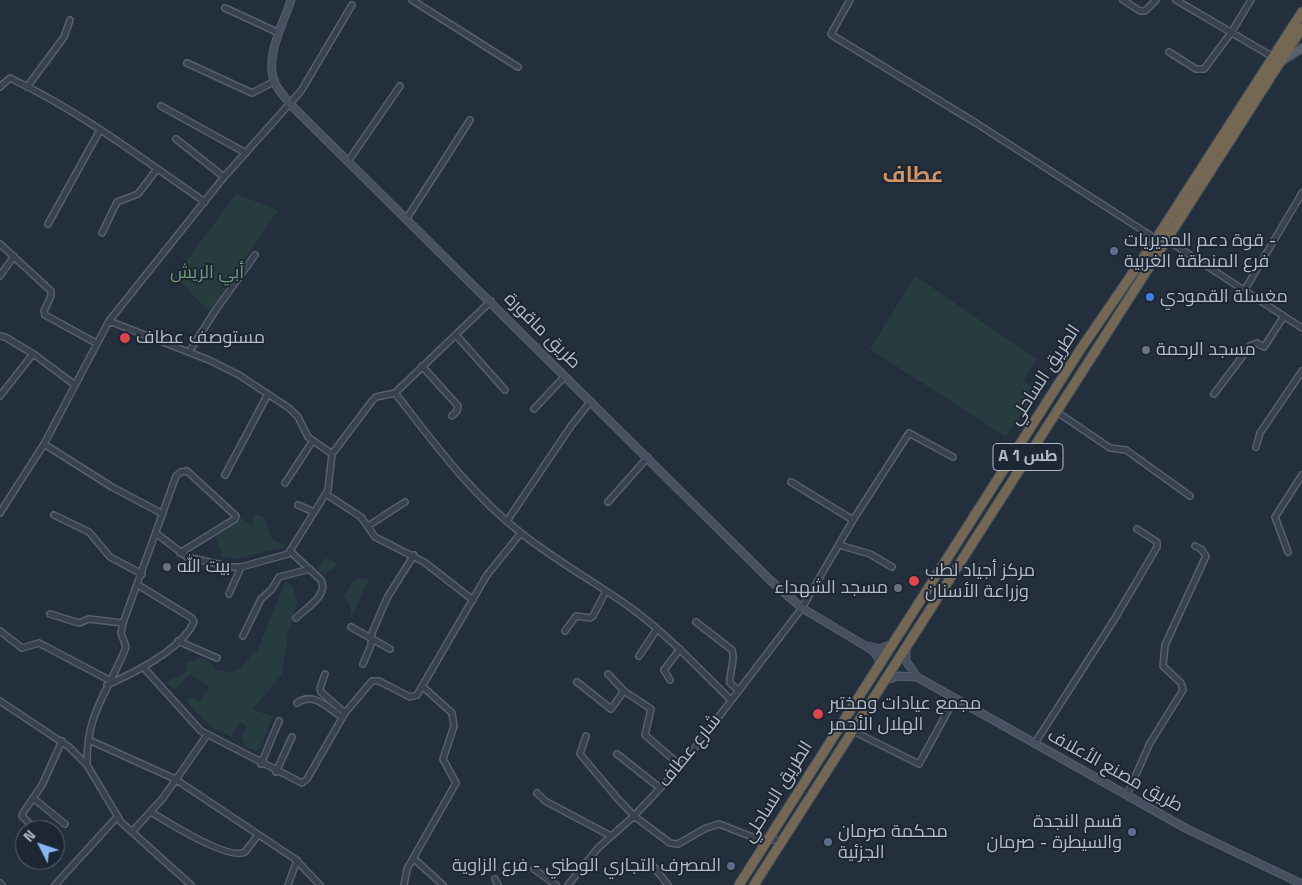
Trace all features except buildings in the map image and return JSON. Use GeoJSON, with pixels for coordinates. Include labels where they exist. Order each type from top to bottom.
{"type":"FeatureCollection","features":[{"type":"Feature","properties":{"kind":"highway","name":"الطريق الساحلي"},"geometry":{"type":"LineString","coordinates":[[738,885],[1080,350],[1156,239],[1302,12]]}},
{"type":"Feature","properties":{"kind":"highway","name":"الطريق الساحلي"},"geometry":{"type":"LineString","coordinates":[[754,885],[1302,28]]}},
{"type":"Feature","properties":{"kind":"highway"},"geometry":{"type":"LineString","coordinates":[[1080,350],[1093,356]]}},
{"type":"Feature","properties":{"kind":"main road"},"geometry":{"type":"LineString","coordinates":[[1282,61],[1302,48]]}},
{"type":"Feature","properties":{"kind":"street","name":"طريق ماقورة"},"geometry":{"type":"LineString","coordinates":[[291,0],[275,44],[272,68],[275,81],[289,103],[491,301],[770,580],[802,608],[863,644],[876,654],[879,662]]}},
{"type":"Feature","properties":{"kind":"street"},"geometry":{"type":"LineString","coordinates":[[412,0],[518,68]]}},
{"type":"Feature","properties":{"kind":"street"},"geometry":{"type":"LineString","coordinates":[[850,0],[831,34],[976,123],[1156,239]]}},
{"type":"Feature","properties":{"kind":"street"},"geometry":{"type":"LineString","coordinates":[[1123,0],[1140,11],[1145,11],[1156,0]]}},
{"type":"Feature","properties":{"kind":"street"},"geometry":{"type":"LineString","coordinates":[[1176,0],[1273,57]]}},
{"type":"Feature","properties":{"kind":"street"},"geometry":{"type":"LineString","coordinates":[[1169,52],[1196,69],[1204,69],[1232,33],[1251,0]]}},
{"type":"Feature","properties":{"kind":"street"},"geometry":{"type":"LineString","coordinates":[[0,513],[2,506],[44,444],[109,321],[224,177],[301,91],[352,4]]}},
{"type":"Feature","properties":{"kind":"street"},"geometry":{"type":"LineString","coordinates":[[225,8],[279,33]]}},
{"type":"Feature","properties":{"kind":"street"},"geometry":{"type":"LineString","coordinates":[[27,87],[64,37],[70,20]]}},
{"type":"Feature","properties":{"kind":"street"},"geometry":{"type":"LineString","coordinates":[[187,63],[252,92],[275,81]]}},
{"type":"Feature","properties":{"kind":"street"},"geometry":{"type":"LineString","coordinates":[[0,87],[10,78],[78,115],[205,202]]}},
{"type":"Feature","properties":{"kind":"street"},"geometry":{"type":"LineString","coordinates":[[348,160],[400,86]]}},
{"type":"Feature","properties":{"kind":"street"},"geometry":{"type":"LineString","coordinates":[[161,106],[246,153]]}},
{"type":"Feature","properties":{"kind":"street"},"geometry":{"type":"LineString","coordinates":[[407,218],[470,120]]}},
{"type":"Feature","properties":{"kind":"street"},"geometry":{"type":"LineString","coordinates":[[48,224],[100,130]]}},
{"type":"Feature","properties":{"kind":"street"},"geometry":{"type":"LineString","coordinates":[[176,139],[224,177]]}},
{"type":"Feature","properties":{"kind":"street"},"geometry":{"type":"LineString","coordinates":[[102,232],[117,202],[138,194],[157,169]]}},
{"type":"Feature","properties":{"kind":"street"},"geometry":{"type":"LineString","coordinates":[[1244,291],[1302,192]]}},
{"type":"Feature","properties":{"kind":"street"},"geometry":{"type":"LineString","coordinates":[[1167,240],[1302,328]]}},
{"type":"Feature","properties":{"kind":"street"},"geometry":{"type":"LineString","coordinates":[[0,244],[50,291],[51,296],[44,311],[45,315],[96,343]]}},
{"type":"Feature","properties":{"kind":"street"},"geometry":{"type":"LineString","coordinates":[[190,352],[215,311],[255,255]]}},
{"type":"Feature","properties":{"kind":"street"},"geometry":{"type":"LineString","coordinates":[[0,276],[14,256]]}},
{"type":"Feature","properties":{"kind":"street"},"geometry":{"type":"LineString","coordinates":[[157,534],[180,553],[190,558],[241,567],[283,556],[291,552],[326,494],[331,480],[332,454],[374,399],[395,392],[491,301]]}},
{"type":"Feature","properties":{"kind":"street"},"geometry":{"type":"LineString","coordinates":[[1214,394],[1252,345],[1256,343],[1264,347],[1284,316]]}},
{"type":"Feature","properties":{"kind":"street"},"geometry":{"type":"LineString","coordinates":[[109,321],[224,367],[268,394],[294,413],[312,442],[332,454]]}},
{"type":"Feature","properties":{"kind":"street"},"geometry":{"type":"LineString","coordinates":[[456,335],[505,390]]}},
{"type":"Feature","properties":{"kind":"street"},"geometry":{"type":"LineString","coordinates":[[0,336],[33,354],[75,385]]}},
{"type":"Feature","properties":{"kind":"street"},"geometry":{"type":"LineString","coordinates":[[0,396],[33,354]]}},
{"type":"Feature","properties":{"kind":"street"},"geometry":{"type":"LineString","coordinates":[[422,366],[458,406],[457,411],[452,416]]}},
{"type":"Feature","properties":{"kind":"street"},"geometry":{"type":"LineString","coordinates":[[1256,447],[1260,433],[1302,371]]}},
{"type":"Feature","properties":{"kind":"street"},"geometry":{"type":"LineString","coordinates":[[534,409],[565,376]]}},
{"type":"Feature","properties":{"kind":"street"},"geometry":{"type":"LineString","coordinates":[[395,392],[457,472],[507,521],[521,533],[606,591],[657,629],[731,700]]}},
{"type":"Feature","properties":{"kind":"street"},"geometry":{"type":"LineString","coordinates":[[225,475],[268,394]]}},
{"type":"Feature","properties":{"kind":"street"},"geometry":{"type":"LineString","coordinates":[[507,521],[571,426],[591,401]]}},
{"type":"Feature","properties":{"kind":"street"},"geometry":{"type":"LineString","coordinates":[[1057,412],[1110,448],[1126,450],[1190,496]]}},
{"type":"Feature","properties":{"kind":"street","name":"شارع عطاف"},"geometry":{"type":"LineString","coordinates":[[568,885],[586,862],[634,816],[681,766],[802,608],[853,520],[910,433],[953,456]]}},
{"type":"Feature","properties":{"kind":"street"},"geometry":{"type":"LineString","coordinates":[[286,483],[312,442]]}},
{"type":"Feature","properties":{"kind":"street"},"geometry":{"type":"LineString","coordinates":[[44,444],[112,487],[162,514]]}},
{"type":"Feature","properties":{"kind":"street"},"geometry":{"type":"LineString","coordinates":[[608,502],[648,457]]}},
{"type":"Feature","properties":{"kind":"street"},"geometry":{"type":"LineString","coordinates":[[87,765],[93,715],[126,647],[121,633],[123,623],[157,534],[176,476],[181,472],[187,471],[236,515],[235,519],[180,553]]}},
{"type":"Feature","properties":{"kind":"street"},"geometry":{"type":"LineString","coordinates":[[1288,552],[1275,517],[1302,475]]}},
{"type":"Feature","properties":{"kind":"street"},"geometry":{"type":"LineString","coordinates":[[792,482],[853,520]]}},
{"type":"Feature","properties":{"kind":"street"},"geometry":{"type":"LineString","coordinates":[[326,494],[358,514],[375,536],[414,555],[473,600]]}},
{"type":"Feature","properties":{"kind":"street"},"geometry":{"type":"LineString","coordinates":[[368,526],[405,502]]}},
{"type":"Feature","properties":{"kind":"street"},"geometry":{"type":"LineString","coordinates":[[298,505],[314,512]]}},
{"type":"Feature","properties":{"kind":"street"},"geometry":{"type":"LineString","coordinates":[[54,515],[89,532],[110,557],[142,574]]}},
{"type":"Feature","properties":{"kind":"street"},"geometry":{"type":"LineString","coordinates":[[1035,743],[1157,547],[1157,542],[1137,529]]}},
{"type":"Feature","properties":{"kind":"street"},"geometry":{"type":"LineString","coordinates":[[144,668],[207,735],[297,782],[306,781],[344,715],[374,680],[410,697],[417,695],[491,568],[521,533]]}},
{"type":"Feature","properties":{"kind":"street"},"geometry":{"type":"LineString","coordinates":[[839,545],[870,554],[892,568]]}},
{"type":"Feature","properties":{"kind":"street"},"geometry":{"type":"LineString","coordinates":[[1127,795],[1150,744],[1183,690],[1181,683],[1163,666],[1169,636],[1206,556],[1195,546]]}},
{"type":"Feature","properties":{"kind":"street"},"geometry":{"type":"LineString","coordinates":[[291,552],[323,582],[323,591],[296,618]]}},
{"type":"Feature","properties":{"kind":"street"},"geometry":{"type":"LineString","coordinates":[[363,664],[387,598],[414,555]]}},
{"type":"Feature","properties":{"kind":"street"},"geometry":{"type":"LineString","coordinates":[[229,594],[241,567]]}},
{"type":"Feature","properties":{"kind":"street"},"geometry":{"type":"LineString","coordinates":[[243,636],[261,599],[272,589],[279,577],[310,569]]}},
{"type":"Feature","properties":{"kind":"street"},"geometry":{"type":"LineString","coordinates":[[108,682],[144,668],[178,640],[192,625],[194,620],[138,585]]}},
{"type":"Feature","properties":{"kind":"street"},"geometry":{"type":"LineString","coordinates":[[565,631],[576,616],[590,618],[593,616],[606,591]]}},
{"type":"Feature","properties":{"kind":"street"},"geometry":{"type":"LineString","coordinates":[[50,614],[79,622],[89,619],[123,623]]}},
{"type":"Feature","properties":{"kind":"street"},"geometry":{"type":"LineString","coordinates":[[696,622],[732,650],[734,655],[729,674],[730,683],[738,690]]}},
{"type":"Feature","properties":{"kind":"street"},"geometry":{"type":"LineString","coordinates":[[351,627],[390,649]]}},
{"type":"Feature","properties":{"kind":"street"},"geometry":{"type":"LineString","coordinates":[[639,656],[657,629]]}},
{"type":"Feature","properties":{"kind":"street"},"geometry":{"type":"LineString","coordinates":[[0,631],[22,648],[39,643],[108,682]]}},
{"type":"Feature","properties":{"kind":"street"},"geometry":{"type":"LineString","coordinates":[[178,640],[217,658]]}},
{"type":"Feature","properties":{"kind":"street","name":"طريق ماقورة"},"geometry":{"type":"LineString","coordinates":[[863,644],[880,649],[890,645]]}},
{"type":"Feature","properties":{"kind":"street"},"geometry":{"type":"LineString","coordinates":[[907,647],[906,661],[917,677]]}},
{"type":"Feature","properties":{"kind":"street"},"geometry":{"type":"LineString","coordinates":[[670,680],[664,670],[680,649]]}},
{"type":"Feature","properties":{"kind":"street"},"geometry":{"type":"LineString","coordinates":[[325,674],[320,688],[321,692],[344,715]]}},
{"type":"Feature","properties":{"kind":"street"},"geometry":{"type":"LineString","coordinates":[[608,674],[624,691],[651,709],[645,735],[681,766]]}},
{"type":"Feature","properties":{"kind":"street"},"geometry":{"type":"LineString","coordinates":[[886,680],[898,676],[917,677]]}},
{"type":"Feature","properties":{"kind":"street","name":"طريق مصنع الأعلاف"},"geometry":{"type":"LineString","coordinates":[[917,677],[1187,829],[1302,884]]}},
{"type":"Feature","properties":{"kind":"street"},"geometry":{"type":"LineString","coordinates":[[577,682],[611,709],[624,691]]}},
{"type":"Feature","properties":{"kind":"street"},"geometry":{"type":"LineString","coordinates":[[404,885],[407,869],[456,783],[443,758],[454,726],[452,713],[422,686]]}},
{"type":"Feature","properties":{"kind":"street"},"geometry":{"type":"LineString","coordinates":[[297,703],[306,698],[312,698],[344,715]]}},
{"type":"Feature","properties":{"kind":"street"},"geometry":{"type":"LineString","coordinates":[[853,731],[919,764],[955,698]]}},
{"type":"Feature","properties":{"kind":"street"},"geometry":{"type":"LineString","coordinates":[[0,701],[62,742],[87,765],[117,817],[187,884]]}},
{"type":"Feature","properties":{"kind":"street"},"geometry":{"type":"LineString","coordinates":[[261,764],[279,721]]}},
{"type":"Feature","properties":{"kind":"street"},"geometry":{"type":"LineString","coordinates":[[132,832],[151,812],[207,735]]}},
{"type":"Feature","properties":{"kind":"street"},"geometry":{"type":"LineString","coordinates":[[586,736],[580,754],[606,788],[634,816],[674,844],[684,841],[712,825],[719,824],[755,838],[782,841]]}},
{"type":"Feature","properties":{"kind":"street"},"geometry":{"type":"LineString","coordinates":[[276,772],[292,737]]}},
{"type":"Feature","properties":{"kind":"street"},"geometry":{"type":"LineString","coordinates":[[89,740],[175,779],[297,860],[320,885]]}},
{"type":"Feature","properties":{"kind":"street"},"geometry":{"type":"LineString","coordinates":[[26,820],[22,813],[50,769],[62,742]]}},
{"type":"Feature","properties":{"kind":"street"},"geometry":{"type":"LineString","coordinates":[[617,754],[660,788]]}},
{"type":"Feature","properties":{"kind":"street"},"geometry":{"type":"LineString","coordinates":[[537,793],[545,801],[611,836]]}},
{"type":"Feature","properties":{"kind":"street"},"geometry":{"type":"LineString","coordinates":[[32,798],[66,824]]}},
{"type":"Feature","properties":{"kind":"street"},"geometry":{"type":"LineString","coordinates":[[151,812],[188,834],[234,854],[245,852],[258,835]]}},
{"type":"Feature","properties":{"kind":"street"},"geometry":{"type":"LineString","coordinates":[[55,885],[117,817]]}},
{"type":"Feature","properties":{"kind":"street"},"geometry":{"type":"LineString","coordinates":[[413,858],[443,885]]}},
{"type":"Feature","properties":{"kind":"street"},"geometry":{"type":"LineString","coordinates":[[288,885],[297,860]]}},
{"type":"Feature","properties":{"kind":"street"},"geometry":{"type":"LineString","coordinates":[[654,867],[668,885]]}},
{"type":"Feature","properties":{"kind":"street"},"geometry":{"type":"LineString","coordinates":[[534,869],[556,885]]}},
{"type":"Feature","properties":{"kind":"street"},"geometry":{"type":"LineString","coordinates":[[495,879],[498,885]]}},
{"type":"Feature","properties":{"kind":"green space","name":"أبي الريش"},"geometry":{"type":"Polygon","coordinates":[[[236,194],[278,210],[210,311],[193,296],[176,275],[236,194]]]}},
{"type":"Feature","properties":{"kind":"green space"},"geometry":{"type":"Polygon","coordinates":[[[915,276],[1037,359],[1023,381],[1037,391],[1006,437],[870,349],[915,276]]]}},
{"type":"Feature","properties":{"kind":"green space"},"geometry":{"type":"Polygon","coordinates":[[[255,514],[264,517],[272,539],[287,547],[235,559],[222,557],[215,535],[241,518],[252,525],[255,514]]]}},
{"type":"Feature","properties":{"kind":"green space"},"geometry":{"type":"Polygon","coordinates":[[[326,558],[338,564],[324,575],[317,568],[326,558]]]}},
{"type":"Feature","properties":{"kind":"green space"},"geometry":{"type":"Polygon","coordinates":[[[355,579],[369,579],[352,617],[349,603],[344,596],[355,579]]]}},
{"type":"Feature","properties":{"kind":"green space"},"geometry":{"type":"Polygon","coordinates":[[[285,582],[292,585],[297,602],[288,633],[282,674],[252,710],[273,716],[261,747],[256,751],[245,747],[241,736],[247,727],[241,722],[235,729],[232,737],[211,727],[186,701],[189,697],[200,701],[210,687],[190,674],[175,690],[167,684],[171,678],[178,677],[187,671],[186,662],[194,662],[198,657],[208,660],[216,670],[232,672],[241,667],[258,649],[285,582]]]}},
{"type":"Feature","properties":{"kind":"place","name":"قوة دعم المديريات - فرع المنطقة الغربية"},"geometry":{"type":"Point","coordinates":[1114,251]}},
{"type":"Feature","properties":{"kind":"place","name":"مغسلة القمودي"},"geometry":{"type":"Point","coordinates":[1150,297]}},
{"type":"Feature","properties":{"kind":"place","name":"مستوصف عطاف"},"geometry":{"type":"Point","coordinates":[125,338]}},
{"type":"Feature","properties":{"kind":"place","name":"مسجد الرحمة"},"geometry":{"type":"Point","coordinates":[1146,350]}},
{"type":"Feature","properties":{"kind":"place","name":"بيت الله"},"geometry":{"type":"Point","coordinates":[167,567]}},
{"type":"Feature","properties":{"kind":"place","name":"مركز أجياد لطب وزراعة الأسنان"},"geometry":{"type":"Point","coordinates":[914,581]}},
{"type":"Feature","properties":{"kind":"place","name":"مسجد الشهداء"},"geometry":{"type":"Point","coordinates":[898,588]}},
{"type":"Feature","properties":{"kind":"place","name":"مجمع عيادات ومختبر الهلال الأحمر"},"geometry":{"type":"Point","coordinates":[818,714]}},
{"type":"Feature","properties":{"kind":"place","name":"قسم النجدة والسيطرة - صرمان"},"geometry":{"type":"Point","coordinates":[1132,832]}},
{"type":"Feature","properties":{"kind":"place","name":"محكمة صرمان الجزئية"},"geometry":{"type":"Point","coordinates":[828,842]}},
{"type":"Feature","properties":{"kind":"place","name":"المصرف التجاري الوطني - فرع الزاوية"},"geometry":{"type":"Point","coordinates":[731,866]}},
{"type":"Feature","properties":{"kind":"district","name":"عطاف"},"geometry":{"type":"Point","coordinates":[913,176]}}]}
